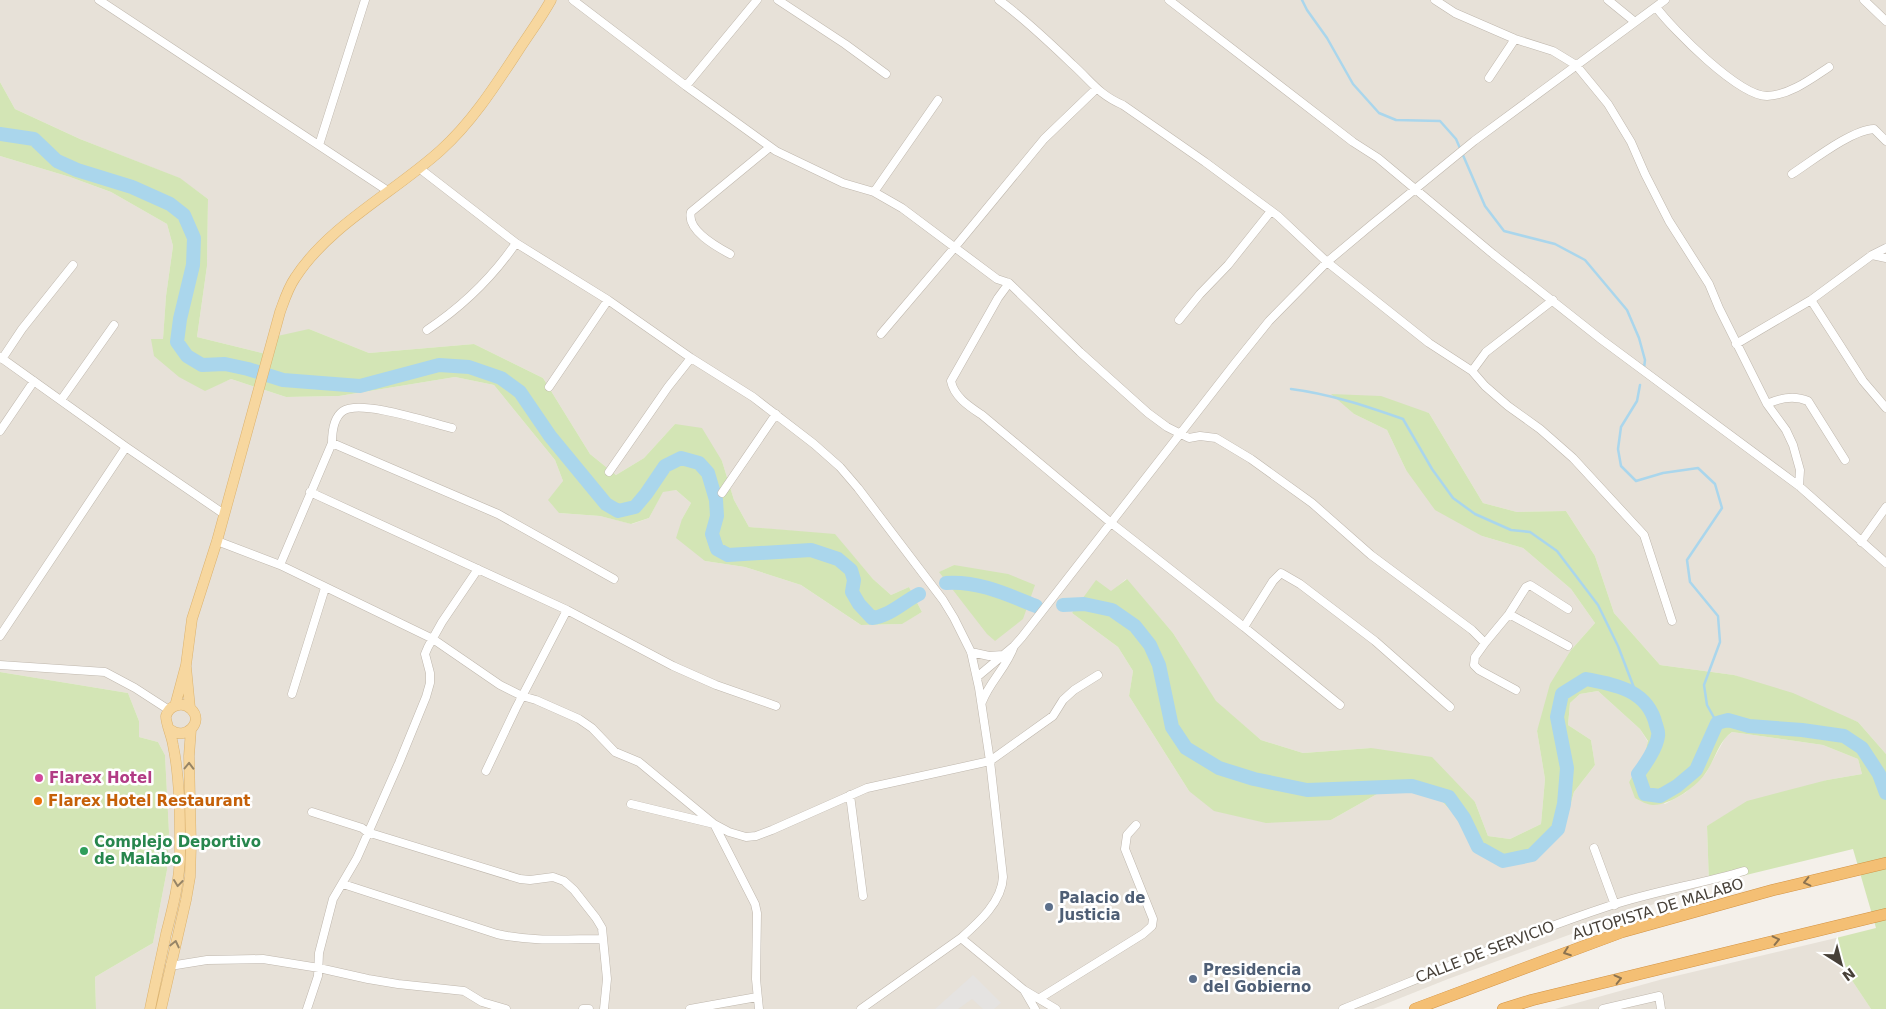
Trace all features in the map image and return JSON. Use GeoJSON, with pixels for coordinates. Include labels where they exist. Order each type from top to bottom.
{"type":"FeatureCollection","features":[{"type":"Feature","properties":{"kind":"highway","name":"AUTOPISTA DE MALABO"},"geometry":{"type":"LineString","coordinates":[[1415,1009],[1622,932],[1773,890],[1886,862]]}},
{"type":"Feature","properties":{"kind":"highway"},"geometry":{"type":"LineString","coordinates":[[1504,1009],[1588,986],[1886,914]]}},
{"type":"Feature","properties":{"kind":"main road"},"geometry":{"type":"LineString","coordinates":[[150,1009],[176,897],[179,868],[176,758],[166,719],[172,708],[186,665],[192,619],[217,541],[286,295],[305,263],[330,238],[420,168],[442,149],[468,120],[495,86],[549,1]]}},
{"type":"Feature","properties":{"kind":"main road"},"geometry":{"type":"LineString","coordinates":[[170,730],[180,734],[186,733],[195,724],[195,717],[190,708],[186,665]]}},
{"type":"Feature","properties":{"kind":"main road"},"geometry":{"type":"LineString","coordinates":[[172,708],[184,705],[190,708]]}},
{"type":"Feature","properties":{"kind":"main road"},"geometry":{"type":"LineString","coordinates":[[161,1009],[190,878],[189,756],[191,729]]}},
{"type":"Feature","properties":{"kind":"street"},"geometry":{"type":"LineString","coordinates":[[99,0],[388,191]]}},
{"type":"Feature","properties":{"kind":"street"},"geometry":{"type":"LineString","coordinates":[[320,145],[366,0]]}},
{"type":"Feature","properties":{"kind":"street"},"geometry":{"type":"LineString","coordinates":[[573,0],[770,147],[843,183],[874,192],[902,208],[997,279],[1009,283],[1148,413],[1179,434],[1188,438],[1200,436],[1216,438],[1251,459],[1312,502],[1371,555],[1472,630],[1485,642]]}},
{"type":"Feature","properties":{"kind":"street"},"geometry":{"type":"LineString","coordinates":[[686,86],[757,0]]}},
{"type":"Feature","properties":{"kind":"street"},"geometry":{"type":"LineString","coordinates":[[778,0],[845,44],[886,74]]}},
{"type":"Feature","properties":{"kind":"street"},"geometry":{"type":"LineString","coordinates":[[999,0],[1060,52],[1108,99],[1123,105],[1271,211],[1295,230],[1327,262],[1429,343],[1472,371],[1484,386],[1540,429],[1572,458],[1644,535],[1672,621]]}},
{"type":"Feature","properties":{"kind":"street"},"geometry":{"type":"LineString","coordinates":[[1169,0],[1296,99],[1353,142],[1378,158],[1493,254],[1610,346],[1798,486],[1886,563]]}},
{"type":"Feature","properties":{"kind":"street"},"geometry":{"type":"LineString","coordinates":[[1435,0],[1455,13],[1515,39],[1553,51],[1576,65],[1608,104],[1631,142],[1669,221],[1709,284],[1718,308],[1767,404],[1786,430],[1793,445],[1800,470],[1798,486]]}},
{"type":"Feature","properties":{"kind":"street"},"geometry":{"type":"LineString","coordinates":[[1608,0],[1635,22]]}},
{"type":"Feature","properties":{"kind":"street"},"geometry":{"type":"LineString","coordinates":[[977,677],[1014,646],[1269,321],[1327,262],[1454,156],[1665,0]]}},
{"type":"Feature","properties":{"kind":"street"},"geometry":{"type":"LineString","coordinates":[[1864,0],[1886,21]]}},
{"type":"Feature","properties":{"kind":"street"},"geometry":{"type":"LineString","coordinates":[[1656,7],[1672,28],[1703,56],[1748,91],[1758,95],[1769,96],[1784,93],[1829,68]]}},
{"type":"Feature","properties":{"kind":"street"},"geometry":{"type":"LineString","coordinates":[[1489,78],[1515,39]]}},
{"type":"Feature","properties":{"kind":"street"},"geometry":{"type":"LineString","coordinates":[[881,334],[1044,139],[1096,89]]}},
{"type":"Feature","properties":{"kind":"street"},"geometry":{"type":"LineString","coordinates":[[874,192],[938,100]]}},
{"type":"Feature","properties":{"kind":"street"},"geometry":{"type":"LineString","coordinates":[[1792,174],[1852,135],[1864,130],[1874,129],[1886,141]]}},
{"type":"Feature","properties":{"kind":"street"},"geometry":{"type":"LineString","coordinates":[[730,254],[713,246],[702,236],[691,219],[691,212],[770,147]]}},
{"type":"Feature","properties":{"kind":"street"},"geometry":{"type":"LineString","coordinates":[[420,168],[516,243],[608,300],[691,358],[753,397],[827,455],[858,488],[943,600],[954,618],[971,652],[977,677],[990,761],[1003,884],[982,918],[961,938],[861,1009]]}},
{"type":"Feature","properties":{"kind":"street"},"geometry":{"type":"LineString","coordinates":[[1179,320],[1200,294],[1228,265],[1271,211]]}},
{"type":"Feature","properties":{"kind":"street"},"geometry":{"type":"LineString","coordinates":[[428,330],[453,313],[479,288],[502,264],[516,243]]}},
{"type":"Feature","properties":{"kind":"street"},"geometry":{"type":"LineString","coordinates":[[1736,344],[1811,300],[1886,248]]}},
{"type":"Feature","properties":{"kind":"street"},"geometry":{"type":"LineString","coordinates":[[1872,256],[1886,258]]}},
{"type":"Feature","properties":{"kind":"street"},"geometry":{"type":"LineString","coordinates":[[73,265],[1,358],[126,448],[224,514]]}},
{"type":"Feature","properties":{"kind":"street"},"geometry":{"type":"LineString","coordinates":[[1009,283],[998,298],[951,381],[952,387],[966,405],[982,415],[1110,522],[1244,626],[1340,705]]}},
{"type":"Feature","properties":{"kind":"street"},"geometry":{"type":"LineString","coordinates":[[549,387],[608,300]]}},
{"type":"Feature","properties":{"kind":"street"},"geometry":{"type":"LineString","coordinates":[[1472,371],[1486,352],[1553,300]]}},
{"type":"Feature","properties":{"kind":"street"},"geometry":{"type":"LineString","coordinates":[[1811,300],[1863,381],[1886,408]]}},
{"type":"Feature","properties":{"kind":"street"},"geometry":{"type":"LineString","coordinates":[[61,400],[114,325]]}},
{"type":"Feature","properties":{"kind":"street"},"geometry":{"type":"LineString","coordinates":[[609,472],[668,387],[691,358]]}},
{"type":"Feature","properties":{"kind":"street"},"geometry":{"type":"LineString","coordinates":[[0,430],[34,381]]}},
{"type":"Feature","properties":{"kind":"street"},"geometry":{"type":"LineString","coordinates":[[1767,404],[1778,399],[1800,398],[1808,401],[1845,460]]}},
{"type":"Feature","properties":{"kind":"street"},"geometry":{"type":"LineString","coordinates":[[280,565],[332,443],[333,427],[342,411],[348,408],[378,409],[452,428]]}},
{"type":"Feature","properties":{"kind":"street"},"geometry":{"type":"LineString","coordinates":[[722,493],[776,414]]}},
{"type":"Feature","properties":{"kind":"street"},"geometry":{"type":"LineString","coordinates":[[332,443],[498,514],[614,579]]}},
{"type":"Feature","properties":{"kind":"street"},"geometry":{"type":"LineString","coordinates":[[0,636],[126,448]]}},
{"type":"Feature","properties":{"kind":"street"},"geometry":{"type":"LineString","coordinates":[[310,492],[567,610],[673,666],[716,685],[776,706]]}},
{"type":"Feature","properties":{"kind":"street"},"geometry":{"type":"LineString","coordinates":[[1861,542],[1886,507]]}},
{"type":"Feature","properties":{"kind":"street"},"geometry":{"type":"LineString","coordinates":[[217,541],[280,565],[433,639],[489,678],[522,696],[558,709],[586,724],[615,752],[639,762],[714,824],[755,904],[757,913],[758,1009]]}},
{"type":"Feature","properties":{"kind":"street"},"geometry":{"type":"LineString","coordinates":[[306,1009],[318,976],[319,953],[333,899],[357,858],[426,697],[430,683],[430,673],[425,654],[478,569]]}},
{"type":"Feature","properties":{"kind":"street"},"geometry":{"type":"LineString","coordinates":[[1244,626],[1273,581],[1281,573],[1300,584],[1374,641],[1450,707]]}},
{"type":"Feature","properties":{"kind":"street"},"geometry":{"type":"LineString","coordinates":[[1516,690],[1474,665],[1475,657],[1509,614],[1526,587],[1530,585],[1568,609]]}},
{"type":"Feature","properties":{"kind":"street"},"geometry":{"type":"LineString","coordinates":[[292,694],[325,588]]}},
{"type":"Feature","properties":{"kind":"street"},"geometry":{"type":"LineString","coordinates":[[486,772],[522,696],[567,610]]}},
{"type":"Feature","properties":{"kind":"street"},"geometry":{"type":"LineString","coordinates":[[1509,614],[1568,646]]}},
{"type":"Feature","properties":{"kind":"street"},"geometry":{"type":"LineString","coordinates":[[981,702],[990,684],[1012,654],[1014,646]]}},
{"type":"Feature","properties":{"kind":"street"},"geometry":{"type":"LineString","coordinates":[[971,652],[989,656],[1003,654]]}},
{"type":"Feature","properties":{"kind":"street"},"geometry":{"type":"LineString","coordinates":[[0,665],[105,672],[172,708]]}},
{"type":"Feature","properties":{"kind":"street"},"geometry":{"type":"LineString","coordinates":[[979,688],[998,673]]}},
{"type":"Feature","properties":{"kind":"street"},"geometry":{"type":"LineString","coordinates":[[631,804],[714,824],[746,838],[756,836],[867,788],[990,761],[1053,716],[1063,700],[1074,690],[1098,675]]}},
{"type":"Feature","properties":{"kind":"street"},"geometry":{"type":"LineString","coordinates":[[850,795],[863,896]]}},
{"type":"Feature","properties":{"kind":"street"},"geometry":{"type":"LineString","coordinates":[[312,812],[362,828],[367,832],[520,879],[530,880],[553,877],[564,882],[574,890],[602,928],[607,979],[604,1009]]}},
{"type":"Feature","properties":{"kind":"street"},"geometry":{"type":"LineString","coordinates":[[1040,998],[1143,934],[1152,926],[1153,919],[1125,849],[1128,835],[1136,825]]}},
{"type":"Feature","properties":{"kind":"street"},"geometry":{"type":"LineString","coordinates":[[1594,848],[1615,905]]}},
{"type":"Feature","properties":{"kind":"street","name":"CALLE DE SERVICIO"},"geometry":{"type":"LineString","coordinates":[[1344,1009],[1494,947],[1615,905],[1744,871]]}},
{"type":"Feature","properties":{"kind":"street"},"geometry":{"type":"LineString","coordinates":[[343,884],[497,934],[519,939],[603,939]]}},
{"type":"Feature","properties":{"kind":"street"},"geometry":{"type":"LineString","coordinates":[[961,938],[1024,990],[1056,1009]]}},
{"type":"Feature","properties":{"kind":"street"},"geometry":{"type":"LineString","coordinates":[[170,966],[207,960],[234,958],[263,959],[319,968],[368,980],[464,991],[491,1007],[506,1009]]}},
{"type":"Feature","properties":{"kind":"street"},"geometry":{"type":"LineString","coordinates":[[1024,990],[1035,1009]]}},
{"type":"Feature","properties":{"kind":"street"},"geometry":{"type":"LineString","coordinates":[[1603,1009],[1659,996],[1661,1009]]}},
{"type":"Feature","properties":{"kind":"street"},"geometry":{"type":"LineString","coordinates":[[690,1009],[757,997]]}},
{"type":"Feature","properties":{"kind":"street"},"geometry":{"type":"LineString","coordinates":[[583,1009],[589,1009]]}},
{"type":"Feature","properties":{"kind":"shaded area"},"geometry":{"type":"Polygon","coordinates":[[[0,0],[1886,0],[1886,754],[1858,722],[1734,675],[1660,665],[1614,613],[1595,556],[1566,511],[1517,512],[1483,503],[1429,413],[1332,394],[1354,414],[1387,430],[1406,470],[1482,536],[1523,548],[1571,589],[1595,623],[1571,650],[1537,731],[1545,779],[1541,824],[1510,839],[1488,836],[1475,802],[1371,748],[1303,753],[1261,740],[1216,702],[1173,633],[1126,579],[1111,592],[1072,613],[1118,647],[1133,671],[1129,696],[1189,791],[1331,820],[1377,794],[1411,788],[1436,795],[1454,814],[1476,853],[1566,821],[1574,792],[1595,765],[1591,740],[1568,725],[1570,703],[1580,694],[1598,691],[1640,729],[1648,742],[1645,753],[1629,782],[1665,804],[1685,793],[1706,773],[1725,738],[1732,732],[1823,745],[1858,759],[1862,774],[1827,780],[1707,826],[1709,884],[1448,979],[1373,1009],[96,1009],[95,977],[153,943],[167,870],[169,832],[165,755],[158,742],[139,737],[139,721],[128,693],[0,672],[0,156],[70,177],[111,192],[167,224],[173,246],[166,296],[163,340],[152,339],[205,390],[231,379],[286,397],[339,396],[455,377],[494,385],[555,460],[563,481],[559,513],[600,516],[632,524],[649,518],[663,491],[676,490],[691,503],[682,519],[705,561],[745,567],[801,585],[861,625],[901,624],[922,612],[909,587],[891,595],[873,579],[835,535],[749,527],[734,500],[722,461],[675,424],[644,458],[616,475],[590,454],[543,378],[474,344],[369,353],[309,329],[270,355],[197,337],[207,266],[208,199],[179,178],[80,139],[15,109],[0,82],[0,0]],[[954,565],[940,572],[995,641],[954,565]]]}},
{"type":"Feature","properties":{"kind":"shaded area"},"geometry":{"type":"Polygon","coordinates":[[[1836,938],[1849,976],[1871,1009],[1555,1009],[1663,979],[1836,938]]]}},
{"type":"Feature","properties":{"kind":"shaded area"},"geometry":{"type":"Polygon","coordinates":[[[973,975],[1001,1003],[994,1009],[983,1009],[972,999],[958,1009],[935,1009],[973,975]]]}},
{"type":"Feature","properties":{"kind":"green space"},"geometry":{"type":"Polygon","coordinates":[[[0,82],[15,109],[80,139],[180,178],[208,199],[207,266],[197,337],[270,355],[273,337],[309,329],[369,353],[474,344],[543,378],[590,454],[616,475],[644,458],[675,424],[702,428],[722,461],[734,500],[749,527],[835,534],[873,579],[891,595],[909,587],[922,612],[902,624],[861,625],[801,585],[745,567],[705,561],[676,538],[682,519],[691,503],[676,490],[663,492],[649,518],[631,524],[600,516],[559,513],[548,500],[563,481],[555,460],[494,385],[455,377],[339,396],[286,397],[231,379],[205,391],[179,377],[154,356],[151,339],[163,339],[166,296],[173,246],[167,224],[111,192],[70,177],[0,156],[0,82]]]}},
{"type":"Feature","properties":{"kind":"green space"},"geometry":{"type":"Polygon","coordinates":[[[1331,394],[1381,396],[1429,413],[1483,503],[1517,512],[1566,511],[1595,556],[1614,613],[1660,665],[1734,675],[1793,693],[1858,722],[1886,754],[1886,1009],[1871,1009],[1849,976],[1836,938],[1876,928],[1853,849],[1709,884],[1707,826],[1747,801],[1827,780],[1862,774],[1858,759],[1823,745],[1732,732],[1724,740],[1707,771],[1697,783],[1683,794],[1668,802],[1651,805],[1635,798],[1629,782],[1645,753],[1648,741],[1640,729],[1598,691],[1580,694],[1570,703],[1568,725],[1591,740],[1595,765],[1574,792],[1566,821],[1557,839],[1537,857],[1503,867],[1476,853],[1454,814],[1436,795],[1411,788],[1377,794],[1331,820],[1266,823],[1214,811],[1189,791],[1129,696],[1133,671],[1118,647],[1072,613],[1096,580],[1111,591],[1127,579],[1173,633],[1216,701],[1261,740],[1303,753],[1371,748],[1432,757],[1475,802],[1488,836],[1510,839],[1541,824],[1545,779],[1537,731],[1550,684],[1571,650],[1595,623],[1571,589],[1523,548],[1482,536],[1435,510],[1406,470],[1387,430],[1354,414],[1331,394]]]}},
{"type":"Feature","properties":{"kind":"green space"},"geometry":{"type":"Polygon","coordinates":[[[954,565],[1008,574],[1035,585],[1023,619],[995,641],[987,634],[939,572],[954,565]]]}},
{"type":"Feature","properties":{"kind":"green space","name":"Complejo Deportivo de Malabo"},"geometry":{"type":"Polygon","coordinates":[[[0,672],[128,693],[139,721],[139,737],[158,742],[165,755],[169,832],[167,870],[153,943],[95,977],[96,1009],[0,1009],[0,672]]]}},
{"type":"Feature","properties":{"kind":"waterway"},"geometry":{"type":"LineString","coordinates":[[1302,0],[1327,38],[1353,84],[1379,113],[1396,120],[1440,121],[1456,139],[1485,206],[1504,231],[1555,244],[1585,260],[1627,310],[1639,338],[1645,360],[1644,368]]}},
{"type":"Feature","properties":{"kind":"waterway"},"geometry":{"type":"LineString","coordinates":[[0,134],[34,139],[57,161],[77,170],[132,187],[170,204],[184,215],[194,238],[193,265],[180,319],[177,342],[187,356],[202,365],[225,364],[283,380],[360,386],[439,365],[469,367],[501,378],[520,392],[550,436],[606,504],[618,511],[635,507],[665,466],[681,458],[699,463],[708,473],[716,500],[717,516],[712,534],[717,549],[728,555],[811,550],[838,559],[851,570],[854,580],[852,592],[859,604],[872,618],[891,612],[919,594]]}},
{"type":"Feature","properties":{"kind":"waterway"},"geometry":{"type":"LineString","coordinates":[[1640,385],[1637,401],[1621,427],[1618,449],[1621,466],[1636,481],[1663,473],[1698,468],[1715,484],[1722,508],[1687,560],[1690,582],[1718,616],[1720,642],[1704,685],[1707,705],[1717,723]]}},
{"type":"Feature","properties":{"kind":"waterway"},"geometry":{"type":"LineString","coordinates":[[1291,389],[1334,397],[1403,419],[1432,469],[1453,498],[1475,514],[1511,530],[1530,532],[1557,551],[1598,605],[1618,646],[1636,693]]}},
{"type":"Feature","properties":{"kind":"waterway"},"geometry":{"type":"LineString","coordinates":[[946,583],[981,586],[1036,606]]}},
{"type":"Feature","properties":{"kind":"waterway"},"geometry":{"type":"LineString","coordinates":[[1063,605],[1084,604],[1112,610],[1135,626],[1150,645],[1159,665],[1172,727],[1186,748],[1219,768],[1254,779],[1307,790],[1412,786],[1449,797],[1464,818],[1478,847],[1503,861],[1532,855],[1558,829],[1564,804],[1567,768],[1557,717],[1562,694],[1586,679],[1629,691],[1646,704],[1652,713],[1658,732],[1657,740],[1650,756],[1638,774],[1645,794],[1660,796],[1677,786],[1696,770],[1717,723],[1728,720],[1749,726],[1802,730],[1844,736],[1862,748],[1879,774],[1886,793]]}},
{"type":"Feature","properties":{"kind":"place","name":"Flarex Hotel"},"geometry":{"type":"Point","coordinates":[39,778]}},
{"type":"Feature","properties":{"kind":"place","name":"Flarex Hotel Restaurant"},"geometry":{"type":"Point","coordinates":[38,801]}},
{"type":"Feature","properties":{"kind":"place","name":"Complejo Deportivo de Malabo"},"geometry":{"type":"Point","coordinates":[84,851]}},
{"type":"Feature","properties":{"kind":"place","name":"Palacio de Justicia"},"geometry":{"type":"Point","coordinates":[1049,907]}},
{"type":"Feature","properties":{"kind":"place","name":"Presidencia del Gobierno"},"geometry":{"type":"Point","coordinates":[1193,979]}}]}
